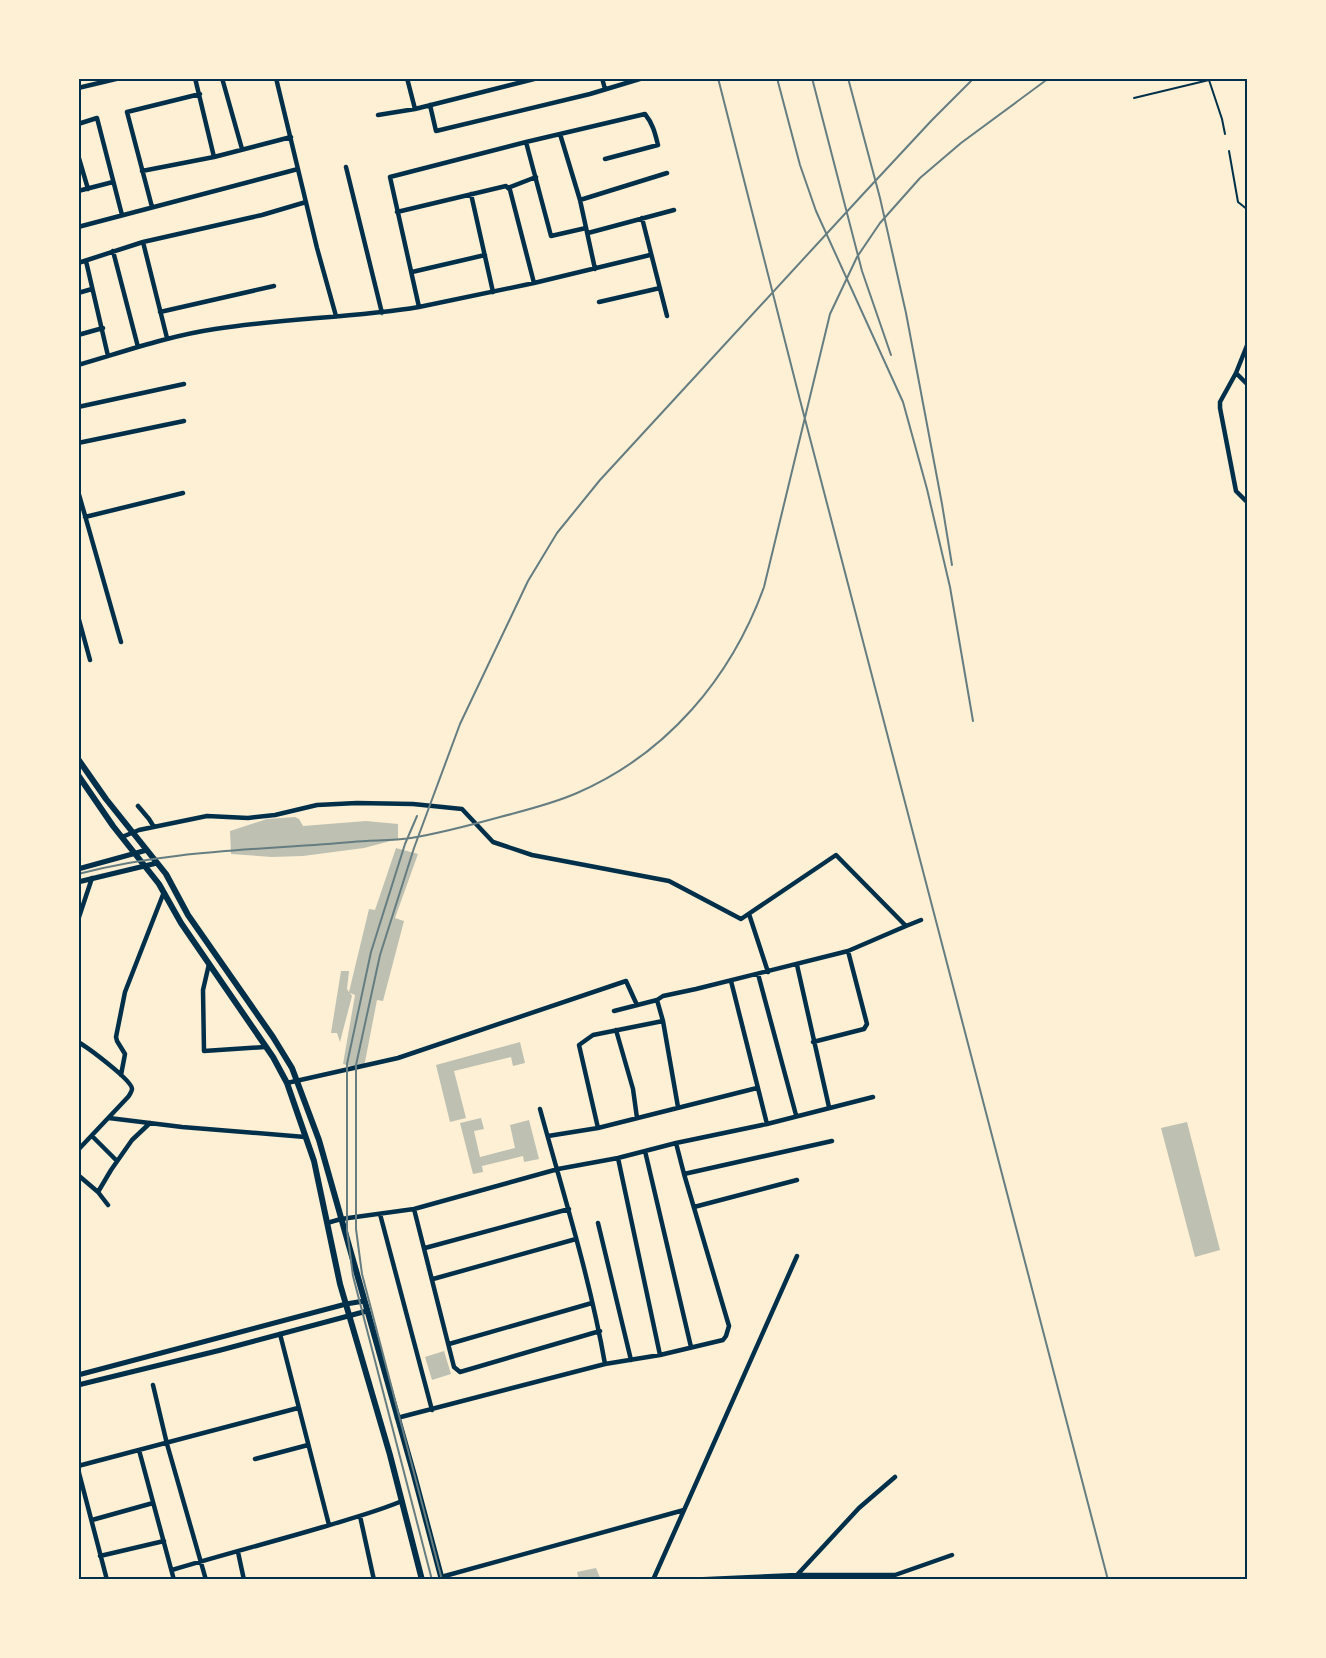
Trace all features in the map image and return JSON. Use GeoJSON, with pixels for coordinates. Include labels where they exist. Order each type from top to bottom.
{"type":"FeatureCollection","features":[{"type":"Feature","properties":{"kind":"main road"},"geometry":{"type":"LineString","coordinates":[[78,759],[106,799],[166,874],[188,915],[292,1068],[319,1140],[441,1578]]}},
{"type":"Feature","properties":{"kind":"main road"},"geometry":{"type":"LineString","coordinates":[[78,775],[164,892],[181,923],[287,1083],[314,1161],[349,1316],[422,1580]]}},
{"type":"Feature","properties":{"kind":"street"},"geometry":{"type":"LineString","coordinates":[[78,88],[120,78]]}},
{"type":"Feature","properties":{"kind":"street"},"geometry":{"type":"LineString","coordinates":[[195,78],[214,157]]}},
{"type":"Feature","properties":{"kind":"street"},"geometry":{"type":"LineString","coordinates":[[222,78],[242,149]]}},
{"type":"Feature","properties":{"kind":"street"},"geometry":{"type":"LineString","coordinates":[[276,78],[336,316]]}},
{"type":"Feature","properties":{"kind":"street"},"geometry":{"type":"LineString","coordinates":[[407,78],[415,110]]}},
{"type":"Feature","properties":{"kind":"street"},"geometry":{"type":"LineString","coordinates":[[378,115],[415,110],[538,78]]}},
{"type":"Feature","properties":{"kind":"street"},"geometry":{"type":"LineString","coordinates":[[602,78],[605,89]]}},
{"type":"Feature","properties":{"kind":"street"},"geometry":{"type":"LineString","coordinates":[[430,105],[436,131],[644,78]]}},
{"type":"Feature","properties":{"kind":"street"},"geometry":{"type":"LineString","coordinates":[[152,207],[127,112],[200,94]]}},
{"type":"Feature","properties":{"kind":"street"},"geometry":{"type":"LineString","coordinates":[[419,307],[390,177],[645,114],[653,127],[658,145],[605,159]]}},
{"type":"Feature","properties":{"kind":"street"},"geometry":{"type":"LineString","coordinates":[[78,124],[97,118],[122,215]]}},
{"type":"Feature","properties":{"kind":"street"},"geometry":{"type":"LineString","coordinates":[[560,134],[580,200],[595,269]]}},
{"type":"Feature","properties":{"kind":"street"},"geometry":{"type":"LineString","coordinates":[[141,171],[214,157],[291,137]]}},
{"type":"Feature","properties":{"kind":"street"},"geometry":{"type":"LineString","coordinates":[[526,142],[551,236],[674,210]]}},
{"type":"Feature","properties":{"kind":"street"},"geometry":{"type":"LineString","coordinates":[[78,159],[88,189]]}},
{"type":"Feature","properties":{"kind":"street"},"geometry":{"type":"LineString","coordinates":[[346,167],[382,313]]}},
{"type":"Feature","properties":{"kind":"street"},"geometry":{"type":"LineString","coordinates":[[78,227],[298,169]]}},
{"type":"Feature","properties":{"kind":"street"},"geometry":{"type":"LineString","coordinates":[[580,200],[667,173]]}},
{"type":"Feature","properties":{"kind":"street"},"geometry":{"type":"LineString","coordinates":[[397,212],[503,186],[508,188],[536,177]]}},
{"type":"Feature","properties":{"kind":"street"},"geometry":{"type":"LineString","coordinates":[[78,191],[113,182]]}},
{"type":"Feature","properties":{"kind":"street"},"geometry":{"type":"LineString","coordinates":[[508,188],[534,283]]}},
{"type":"Feature","properties":{"kind":"street"},"geometry":{"type":"LineString","coordinates":[[471,194],[493,292]]}},
{"type":"Feature","properties":{"kind":"street"},"geometry":{"type":"LineString","coordinates":[[78,263],[143,242],[306,202]]}},
{"type":"Feature","properties":{"kind":"street"},"geometry":{"type":"LineString","coordinates":[[642,218],[667,316]]}},
{"type":"Feature","properties":{"kind":"street"},"geometry":{"type":"LineString","coordinates":[[143,242],[167,338]]}},
{"type":"Feature","properties":{"kind":"street"},"geometry":{"type":"LineString","coordinates":[[113,251],[138,347]]}},
{"type":"Feature","properties":{"kind":"street"},"geometry":{"type":"LineString","coordinates":[[412,272],[485,255]]}},
{"type":"Feature","properties":{"kind":"street"},"geometry":{"type":"LineString","coordinates":[[78,365],[167,338],[236,326],[382,313],[419,307],[534,283],[650,255]]}},
{"type":"Feature","properties":{"kind":"street"},"geometry":{"type":"LineString","coordinates":[[86,261],[108,356]]}},
{"type":"Feature","properties":{"kind":"street"},"geometry":{"type":"LineString","coordinates":[[160,312],[274,286]]}},
{"type":"Feature","properties":{"kind":"street"},"geometry":{"type":"LineString","coordinates":[[599,302],[660,288]]}},
{"type":"Feature","properties":{"kind":"street"},"geometry":{"type":"LineString","coordinates":[[78,293],[92,289]]}},
{"type":"Feature","properties":{"kind":"street"},"geometry":{"type":"LineString","coordinates":[[78,334],[103,328]]}},
{"type":"Feature","properties":{"kind":"street"},"geometry":{"type":"LineString","coordinates":[[1248,344],[1236,373],[1220,402],[1236,491],[1248,503]]}},
{"type":"Feature","properties":{"kind":"street"},"geometry":{"type":"LineString","coordinates":[[1236,373],[1248,385]]}},
{"type":"Feature","properties":{"kind":"street"},"geometry":{"type":"LineString","coordinates":[[78,407],[184,384]]}},
{"type":"Feature","properties":{"kind":"street"},"geometry":{"type":"LineString","coordinates":[[78,442],[184,421]]}},
{"type":"Feature","properties":{"kind":"street"},"geometry":{"type":"LineString","coordinates":[[78,491],[121,642]]}},
{"type":"Feature","properties":{"kind":"street"},"geometry":{"type":"LineString","coordinates":[[85,518],[183,493]]}},
{"type":"Feature","properties":{"kind":"street"},"geometry":{"type":"LineString","coordinates":[[78,616],[90,660]]}},
{"type":"Feature","properties":{"kind":"street"},"geometry":{"type":"LineString","coordinates":[[122,837],[154,827],[207,816],[248,818],[275,815],[317,804],[413,804],[462,809],[493,842],[532,855],[669,881],[741,920],[836,855],[906,926]]}},
{"type":"Feature","properties":{"kind":"street"},"geometry":{"type":"LineString","coordinates":[[138,806],[154,827]]}},
{"type":"Feature","properties":{"kind":"street"},"geometry":{"type":"LineString","coordinates":[[78,868],[147,850]]}},
{"type":"Feature","properties":{"kind":"street"},"geometry":{"type":"LineString","coordinates":[[78,882],[157,863]]}},
{"type":"Feature","properties":{"kind":"street"},"geometry":{"type":"LineString","coordinates":[[78,920],[92,878]]}},
{"type":"Feature","properties":{"kind":"street"},"geometry":{"type":"LineString","coordinates":[[121,1075],[125,1054],[116,1036],[124,999],[164,892]]}},
{"type":"Feature","properties":{"kind":"street"},"geometry":{"type":"LineString","coordinates":[[749,914],[768,972]]}},
{"type":"Feature","properties":{"kind":"street"},"geometry":{"type":"LineString","coordinates":[[614,1011],[657,1000],[663,996],[848,951],[921,920]]}},
{"type":"Feature","properties":{"kind":"street"},"geometry":{"type":"LineString","coordinates":[[813,1042],[864,1029],[867,1024],[848,951]]}},
{"type":"Feature","properties":{"kind":"street"},"geometry":{"type":"LineString","coordinates":[[209,964],[203,990],[204,1051],[265,1047]]}},
{"type":"Feature","properties":{"kind":"street"},"geometry":{"type":"LineString","coordinates":[[797,965],[829,1107]]}},
{"type":"Feature","properties":{"kind":"street"},"geometry":{"type":"LineString","coordinates":[[758,974],[796,1116]]}},
{"type":"Feature","properties":{"kind":"street"},"geometry":{"type":"LineString","coordinates":[[287,1083],[398,1058],[626,981],[637,1005]]}},
{"type":"Feature","properties":{"kind":"street"},"geometry":{"type":"LineString","coordinates":[[731,981],[767,1124]]}},
{"type":"Feature","properties":{"kind":"street"},"geometry":{"type":"LineString","coordinates":[[657,1000],[663,1021],[678,1107]]}},
{"type":"Feature","properties":{"kind":"street"},"geometry":{"type":"LineString","coordinates":[[598,1128],[579,1045],[593,1035],[663,1021]]}},
{"type":"Feature","properties":{"kind":"street"},"geometry":{"type":"LineString","coordinates":[[616,1030],[633,1089],[637,1118]]}},
{"type":"Feature","properties":{"kind":"street"},"geometry":{"type":"LineString","coordinates":[[78,1042],[89,1048],[121,1075],[132,1089],[128,1098],[78,1150]]}},
{"type":"Feature","properties":{"kind":"street"},"geometry":{"type":"LineString","coordinates":[[548,1136],[598,1128],[757,1088]]}},
{"type":"Feature","properties":{"kind":"street"},"geometry":{"type":"LineString","coordinates":[[327,1223],[414,1209],[558,1168],[618,1158],[873,1097]]}},
{"type":"Feature","properties":{"kind":"street"},"geometry":{"type":"LineString","coordinates":[[540,1109],[569,1209],[600,1331],[605,1364]]}},
{"type":"Feature","properties":{"kind":"street"},"geometry":{"type":"LineString","coordinates":[[109,1118],[305,1137]]}},
{"type":"Feature","properties":{"kind":"street"},"geometry":{"type":"LineString","coordinates":[[98,1192],[132,1140],[150,1123]]}},
{"type":"Feature","properties":{"kind":"street"},"geometry":{"type":"LineString","coordinates":[[92,1136],[117,1161]]}},
{"type":"Feature","properties":{"kind":"street"},"geometry":{"type":"LineString","coordinates":[[684,1174],[832,1141]]}},
{"type":"Feature","properties":{"kind":"street"},"geometry":{"type":"LineString","coordinates":[[397,1418],[605,1364],[660,1355],[723,1340],[729,1326],[676,1143]]}},
{"type":"Feature","properties":{"kind":"street"},"geometry":{"type":"LineString","coordinates":[[645,1151],[691,1347]]}},
{"type":"Feature","properties":{"kind":"street"},"geometry":{"type":"LineString","coordinates":[[618,1158],[660,1355]]}},
{"type":"Feature","properties":{"kind":"street"},"geometry":{"type":"LineString","coordinates":[[78,1175],[98,1192],[108,1205]]}},
{"type":"Feature","properties":{"kind":"street"},"geometry":{"type":"LineString","coordinates":[[694,1207],[797,1180]]}},
{"type":"Feature","properties":{"kind":"street"},"geometry":{"type":"LineString","coordinates":[[414,1209],[454,1367],[459,1372],[600,1331]]}},
{"type":"Feature","properties":{"kind":"street"},"geometry":{"type":"LineString","coordinates":[[425,1248],[569,1209]]}},
{"type":"Feature","properties":{"kind":"street"},"geometry":{"type":"LineString","coordinates":[[380,1214],[432,1410]]}},
{"type":"Feature","properties":{"kind":"street"},"geometry":{"type":"LineString","coordinates":[[598,1223],[632,1360]]}},
{"type":"Feature","properties":{"kind":"street"},"geometry":{"type":"LineString","coordinates":[[433,1279],[576,1239]]}},
{"type":"Feature","properties":{"kind":"street"},"geometry":{"type":"LineString","coordinates":[[654,1580],[797,1256]]}},
{"type":"Feature","properties":{"kind":"street"},"geometry":{"type":"LineString","coordinates":[[78,1375],[364,1301]]}},
{"type":"Feature","properties":{"kind":"street"},"geometry":{"type":"LineString","coordinates":[[449,1344],[592,1303]]}},
{"type":"Feature","properties":{"kind":"street"},"geometry":{"type":"LineString","coordinates":[[78,1385],[367,1311]]}},
{"type":"Feature","properties":{"kind":"street"},"geometry":{"type":"LineString","coordinates":[[280,1334],[328,1525]]}},
{"type":"Feature","properties":{"kind":"street"},"geometry":{"type":"LineString","coordinates":[[153,1385],[167,1444],[206,1580]]}},
{"type":"Feature","properties":{"kind":"street"},"geometry":{"type":"LineString","coordinates":[[107,1580],[78,1467],[298,1408]]}},
{"type":"Feature","properties":{"kind":"street"},"geometry":{"type":"LineString","coordinates":[[255,1459],[308,1445]]}},
{"type":"Feature","properties":{"kind":"street"},"geometry":{"type":"LineString","coordinates":[[139,1450],[174,1580]]}},
{"type":"Feature","properties":{"kind":"street"},"geometry":{"type":"LineString","coordinates":[[797,1575],[860,1508],[896,1477]]}},
{"type":"Feature","properties":{"kind":"street"},"geometry":{"type":"LineString","coordinates":[[172,1570],[360,1516],[402,1501]]}},
{"type":"Feature","properties":{"kind":"street"},"geometry":{"type":"LineString","coordinates":[[92,1520],[153,1503]]}},
{"type":"Feature","properties":{"kind":"street"},"geometry":{"type":"LineString","coordinates":[[441,1578],[684,1510]]}},
{"type":"Feature","properties":{"kind":"street"},"geometry":{"type":"LineString","coordinates":[[360,1516],[374,1580]]}},
{"type":"Feature","properties":{"kind":"street"},"geometry":{"type":"LineString","coordinates":[[100,1556],[164,1541]]}},
{"type":"Feature","properties":{"kind":"street"},"geometry":{"type":"LineString","coordinates":[[238,1552],[244,1580]]}},
{"type":"Feature","properties":{"kind":"street"},"geometry":{"type":"LineString","coordinates":[[686,1580],[797,1575],[895,1575],[952,1555]]}},
{"type":"Feature","properties":{"kind":"lane"},"geometry":{"type":"LineString","coordinates":[[1134,98],[1209,80],[1225,134]]}},
{"type":"Feature","properties":{"kind":"lane"},"geometry":{"type":"LineString","coordinates":[[1228,151],[1238,202],[1248,210]]}},
{"type":"Feature","properties":{"kind":"building"},"geometry":{"type":"Polygon","coordinates":[[[295,817],[303,826],[366,821],[398,824],[398,839],[364,848],[303,856],[272,857],[231,854],[230,831],[267,819],[295,817]]]}},
{"type":"Feature","properties":{"kind":"building"},"geometry":{"type":"Polygon","coordinates":[[[396,848],[418,854],[395,918],[404,921],[383,1001],[377,1000],[364,1067],[354,1067],[343,1064],[355,995],[350,993],[352,996],[340,1042],[337,1033],[331,1033],[341,971],[349,971],[347,989],[349,992],[369,909],[375,910],[396,848]]]}},
{"type":"Feature","properties":{"kind":"building"},"geometry":{"type":"Polygon","coordinates":[[[520,1042],[525,1063],[513,1066],[511,1057],[454,1071],[466,1118],[450,1122],[436,1065],[520,1042]]]}},
{"type":"Feature","properties":{"kind":"building"},"geometry":{"type":"Polygon","coordinates":[[[481,1118],[484,1129],[474,1131],[480,1157],[515,1148],[510,1125],[529,1120],[539,1159],[524,1162],[523,1156],[482,1166],[483,1172],[473,1174],[460,1123],[481,1118]]]}},
{"type":"Feature","properties":{"kind":"building"},"geometry":{"type":"Polygon","coordinates":[[[1187,1122],[1220,1250],[1195,1257],[1161,1128],[1187,1122]]]}},
{"type":"Feature","properties":{"kind":"building"},"geometry":{"type":"Polygon","coordinates":[[[444,1351],[451,1374],[432,1380],[425,1357],[444,1351]]]}},
{"type":"Feature","properties":{"kind":"building"},"geometry":{"type":"Polygon","coordinates":[[[596,1568],[601,1580],[579,1580],[577,1572],[596,1568]]]}},
{"type":"Feature","properties":{"kind":"railway"},"geometry":{"type":"LineString","coordinates":[[718,78],[1108,1580]]}},
{"type":"Feature","properties":{"kind":"railway"},"geometry":{"type":"LineString","coordinates":[[777,78],[800,165],[816,211],[903,402],[927,489],[950,587],[973,721]]}},
{"type":"Feature","properties":{"kind":"railway"},"geometry":{"type":"LineString","coordinates":[[812,78],[862,271],[891,355]]}},
{"type":"Feature","properties":{"kind":"railway"},"geometry":{"type":"LineString","coordinates":[[848,78],[880,198],[906,313],[952,565]]}},
{"type":"Feature","properties":{"kind":"railway"},"geometry":{"type":"LineString","coordinates":[[442,1580],[362,1274],[356,1229],[356,1065],[380,955],[414,848],[460,724],[528,581],[557,533],[600,480],[865,192],[974,78]]}},
{"type":"Feature","properties":{"kind":"railway"},"geometry":{"type":"LineString","coordinates":[[78,874],[180,855],[404,839],[456,829],[577,793],[610,777],[667,735],[692,710],[734,652],[764,587],[830,314],[857,257],[880,223],[920,178],[961,143],[1049,78]]}},
{"type":"Feature","properties":{"kind":"railway"},"geometry":{"type":"LineString","coordinates":[[417,816],[405,844],[371,952],[347,1064],[347,1230],[353,1276],[432,1580]]}}]}
